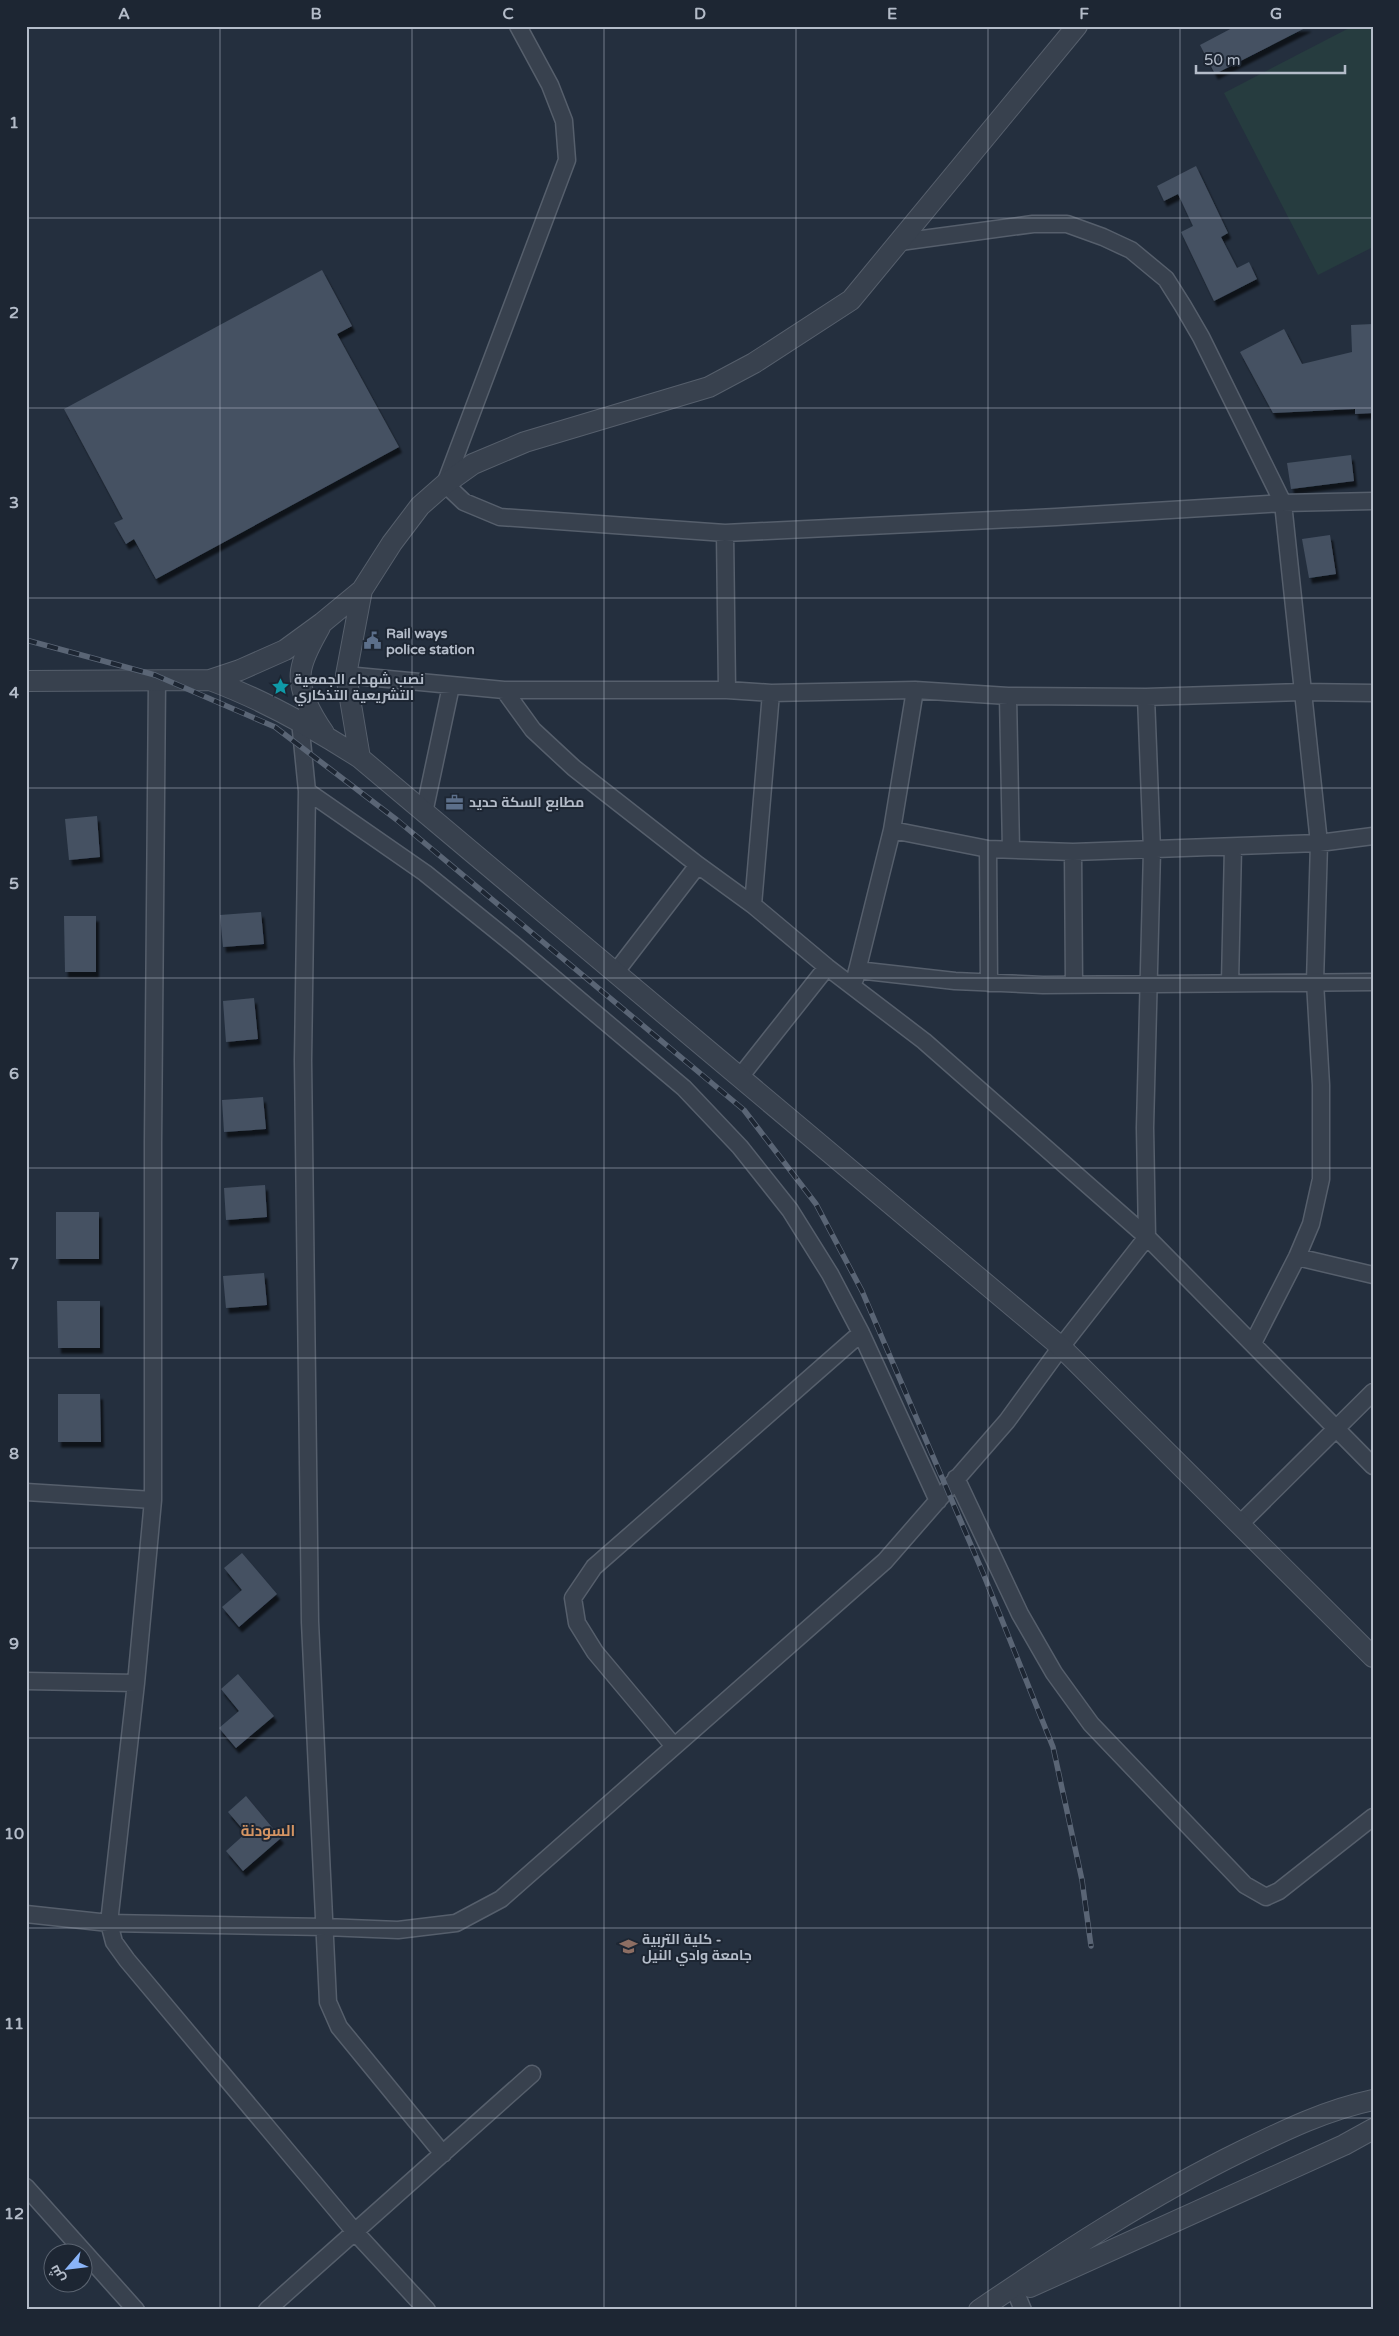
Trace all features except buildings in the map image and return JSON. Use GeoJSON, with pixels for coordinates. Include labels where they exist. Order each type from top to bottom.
{"type":"FeatureCollection","features":[{"type":"Feature","properties":{"kind":"street"},"geometry":{"type":"LineString","coordinates":[[445,484],[567,160],[564,121],[550,84],[518,26]]}},
{"type":"Feature","properties":{"kind":"street"},"geometry":{"type":"LineString","coordinates":[[26,681],[210,680],[240,670],[286,650],[362,590],[392,543],[420,506],[445,484],[473,464],[525,442],[709,387],[747,367],[851,300],[1077,26]]}},
{"type":"Feature","properties":{"kind":"street"},"geometry":{"type":"LineString","coordinates":[[900,242],[1032,224],[1067,224],[1103,237],[1131,250],[1166,279],[1183,306],[1205,345],[1283,503],[1319,843],[1315,982],[1321,1085],[1321,1179],[1311,1224],[1297,1258],[1253,1343]]}},
{"type":"Feature","properties":{"kind":"street"},"geometry":{"type":"LineString","coordinates":[[445,484],[464,502],[500,517],[725,533],[1283,503],[1373,500]]}},
{"type":"Feature","properties":{"kind":"street"},"geometry":{"type":"LineString","coordinates":[[725,533],[727,690]]}},
{"type":"Feature","properties":{"kind":"street"},"geometry":{"type":"LineString","coordinates":[[360,758],[346,675],[362,590]]}},
{"type":"Feature","properties":{"kind":"street"},"geometry":{"type":"LineString","coordinates":[[322,623],[310,646],[300,672],[309,709],[326,736]]}},
{"type":"Feature","properties":{"kind":"street"},"geometry":{"type":"LineString","coordinates":[[346,675],[504,690],[727,690],[771,693],[915,690],[1008,696],[1146,697],[1302,692],[1373,693]]}},
{"type":"Feature","properties":{"kind":"street"},"geometry":{"type":"LineString","coordinates":[[210,680],[266,702],[360,758],[740,1077],[1061,1347],[1373,1657]]}},
{"type":"Feature","properties":{"kind":"street"},"geometry":{"type":"LineString","coordinates":[[157,681],[153,1132],[153,1500],[136,1683],[109,1923],[114,1942],[127,1960],[356,2232],[427,2310]]}},
{"type":"Feature","properties":{"kind":"street"},"geometry":{"type":"LineString","coordinates":[[424,813],[451,686]]}},
{"type":"Feature","properties":{"kind":"street"},"geometry":{"type":"LineString","coordinates":[[504,690],[533,730],[574,768],[698,865],[754,905],[827,967],[856,978],[1074,985],[1373,982]]}},
{"type":"Feature","properties":{"kind":"street"},"geometry":{"type":"LineString","coordinates":[[856,978],[892,830],[915,690]]}},
{"type":"Feature","properties":{"kind":"street"},"geometry":{"type":"LineString","coordinates":[[754,905],[771,693]]}},
{"type":"Feature","properties":{"kind":"street"},"geometry":{"type":"LineString","coordinates":[[1008,696],[1010,850]]}},
{"type":"Feature","properties":{"kind":"street"},"geometry":{"type":"LineString","coordinates":[[26,1914],[109,1923],[398,1930],[456,1923],[501,1899],[885,1561],[1007,1421],[1061,1347],[1147,1237],[1145,1128],[1152,850],[1146,697]]}},
{"type":"Feature","properties":{"kind":"street"},"geometry":{"type":"LineString","coordinates":[[300,721],[307,791],[303,1060],[310,1622],[328,2002],[339,2027],[443,2154]]}},
{"type":"Feature","properties":{"kind":"street"},"geometry":{"type":"LineString","coordinates":[[307,791],[425,873],[684,1088],[740,1147],[790,1210],[830,1274],[861,1333],[938,1501]]}},
{"type":"Feature","properties":{"kind":"street"},"geometry":{"type":"LineString","coordinates":[[892,830],[988,849],[1073,852],[1319,843],[1373,836]]}},
{"type":"Feature","properties":{"kind":"street"},"geometry":{"type":"LineString","coordinates":[[1230,983],[1233,847]]}},
{"type":"Feature","properties":{"kind":"street"},"geometry":{"type":"LineString","coordinates":[[988,849],[989,983]]}},
{"type":"Feature","properties":{"kind":"street"},"geometry":{"type":"LineString","coordinates":[[1073,852],[1074,985]]}},
{"type":"Feature","properties":{"kind":"street"},"geometry":{"type":"LineString","coordinates":[[616,973],[698,865]]}},
{"type":"Feature","properties":{"kind":"street"},"geometry":{"type":"LineString","coordinates":[[740,1077],[827,967]]}},
{"type":"Feature","properties":{"kind":"street"},"geometry":{"type":"LineString","coordinates":[[856,978],[924,1041],[1147,1237],[1373,1466]]}},
{"type":"Feature","properties":{"kind":"street"},"geometry":{"type":"LineString","coordinates":[[1297,1258],[1373,1275]]}},
{"type":"Feature","properties":{"kind":"street"},"geometry":{"type":"LineString","coordinates":[[674,1745],[595,1652],[577,1623],[573,1598],[594,1567],[861,1333]]}},
{"type":"Feature","properties":{"kind":"street"},"geometry":{"type":"LineString","coordinates":[[1240,1524],[1373,1392]]}},
{"type":"Feature","properties":{"kind":"street"},"geometry":{"type":"LineString","coordinates":[[956,1478],[1020,1614],[1054,1674],[1091,1724],[1246,1885],[1266,1897],[1279,1891],[1373,1817]]}},
{"type":"Feature","properties":{"kind":"street"},"geometry":{"type":"LineString","coordinates":[[26,1492],[153,1500]]}},
{"type":"Feature","properties":{"kind":"street"},"geometry":{"type":"LineString","coordinates":[[26,1681],[136,1683]]}},
{"type":"Feature","properties":{"kind":"street"},"geometry":{"type":"LineString","coordinates":[[267,2310],[532,2074]]}},
{"type":"Feature","properties":{"kind":"street"},"geometry":{"type":"LineString","coordinates":[[980,2310],[1106,2226],[1217,2163],[1294,2126],[1330,2112],[1373,2100]]}},
{"type":"Feature","properties":{"kind":"street"},"geometry":{"type":"LineString","coordinates":[[980,2310],[1019,2302],[1344,2145],[1373,2129]]}},
{"type":"Feature","properties":{"kind":"street"},"geometry":{"type":"LineString","coordinates":[[26,2187],[136,2310]]}},
{"type":"Feature","properties":{"kind":"green space"},"geometry":{"type":"Polygon","coordinates":[[[1353,26],[1373,26],[1373,247],[1318,275],[1224,93],[1353,26]]]}},
{"type":"Feature","properties":{"kind":"railway"},"geometry":{"type":"LineString","coordinates":[[26,640],[155,675],[275,727],[397,820],[744,1110],[816,1204],[862,1291],[983,1573],[1053,1747],[1082,1880],[1091,1946]]}},
{"type":"Feature","properties":{"kind":"place","name":"Rail ways police station"},"geometry":{"type":"Point","coordinates":[372,641]}},
{"type":"Feature","properties":{"kind":"place","name":"نصب شهداء الجمعية التشريعية التذكاري"},"geometry":{"type":"Point","coordinates":[280,687]}},
{"type":"Feature","properties":{"kind":"place","name":"مطابع السكة حديد"},"geometry":{"type":"Point","coordinates":[455,802]}},
{"type":"Feature","properties":{"kind":"place","name":"كلية التربية - جامعة وادي النيل"},"geometry":{"type":"Point","coordinates":[628,1947]}},
{"type":"Feature","properties":{"kind":"district","name":"السودنة"},"geometry":{"type":"Point","coordinates":[268,1831]}}]}
